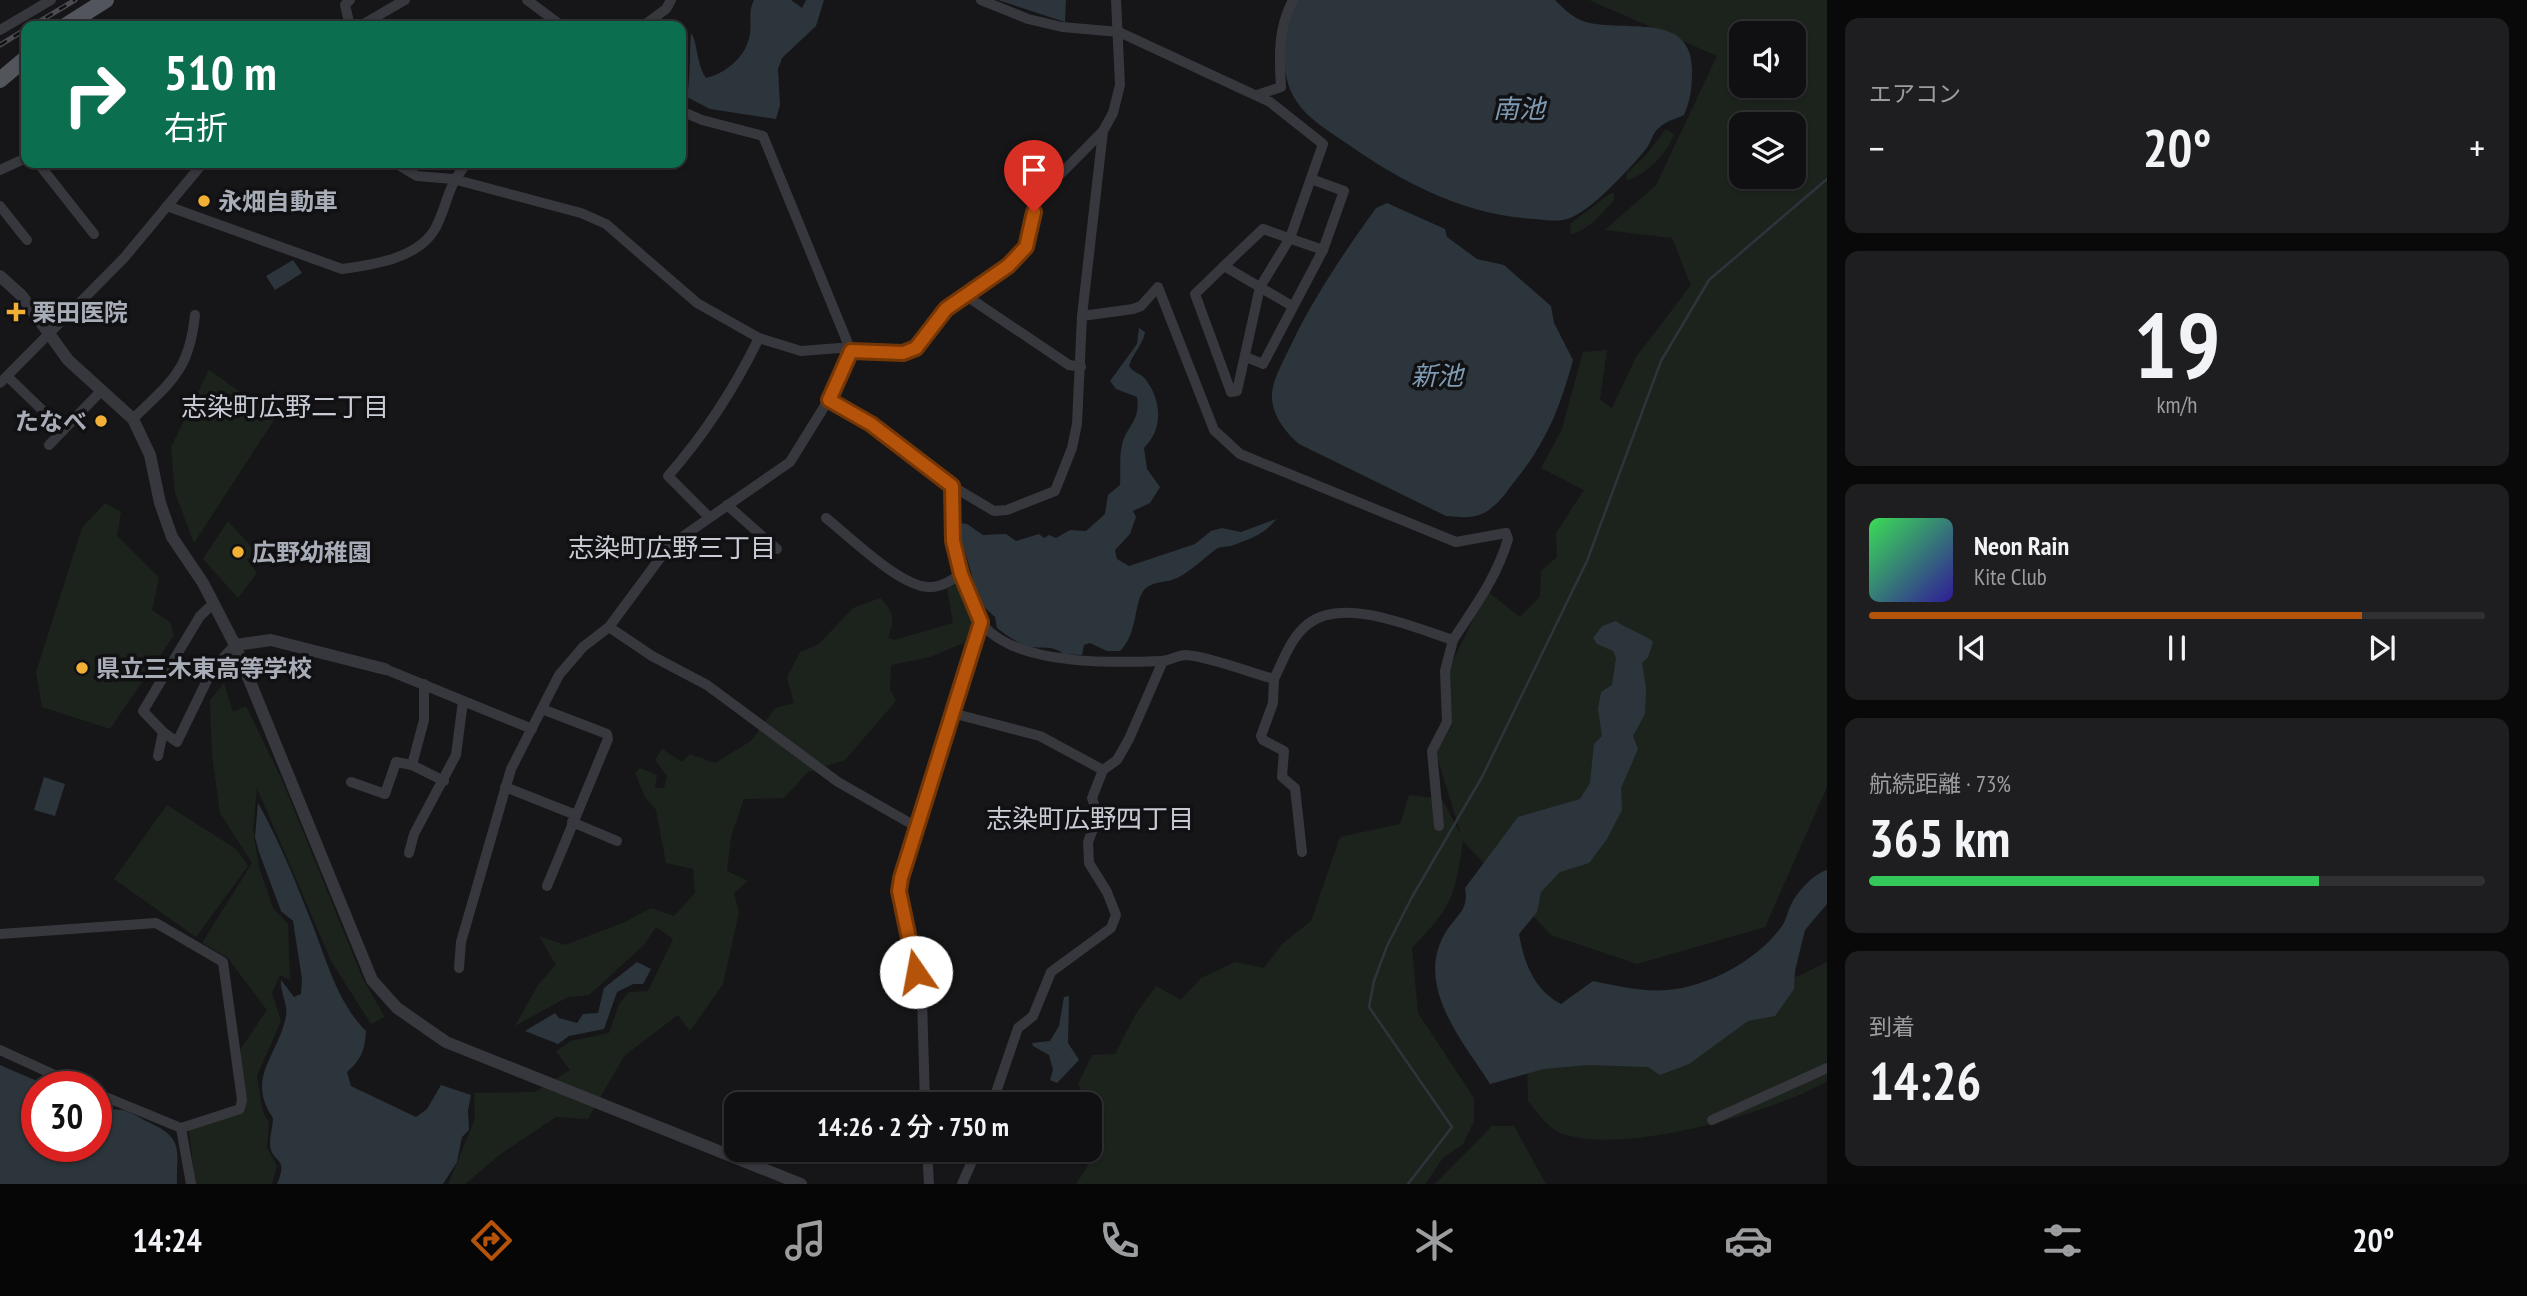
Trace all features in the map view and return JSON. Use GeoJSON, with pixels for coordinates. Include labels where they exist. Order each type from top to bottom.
{"type":"FeatureCollection","features":[{"type":"Feature","properties":{"kind":"main road"},"geometry":{"type":"LineString","coordinates":[[73,21],[106,0]]}},
{"type":"Feature","properties":{"kind":"main road"},"geometry":{"type":"LineString","coordinates":[[0,80],[21,62]]}},
{"type":"Feature","properties":{"kind":"street"},"geometry":{"type":"LineString","coordinates":[[0,30],[35,4],[51,0]]}},
{"type":"Feature","properties":{"kind":"street"},"geometry":{"type":"LineString","coordinates":[[349,0],[345,5],[349,21]]}},
{"type":"Feature","properties":{"kind":"street"},"geometry":{"type":"LineString","coordinates":[[366,21],[386,4],[405,0]]}},
{"type":"Feature","properties":{"kind":"street"},"geometry":{"type":"LineString","coordinates":[[527,0],[555,21]]}},
{"type":"Feature","properties":{"kind":"street"},"geometry":{"type":"LineString","coordinates":[[650,21],[666,9],[671,0]]}},
{"type":"Feature","properties":{"kind":"street"},"geometry":{"type":"LineString","coordinates":[[981,0],[1051,24],[1119,32],[1257,95],[1323,144],[1290,238],[1260,287],[1237,391],[1231,392],[1195,294],[1263,229],[1290,238],[1323,250]]}},
{"type":"Feature","properties":{"kind":"street"},"geometry":{"type":"LineString","coordinates":[[829,400],[871,424],[952,486],[995,511],[1007,510],[1055,491],[1077,424],[1082,316],[1103,131],[1118,98],[1119,32],[1116,0]]}},
{"type":"Feature","properties":{"kind":"street"},"geometry":{"type":"LineString","coordinates":[[1257,95],[1281,87],[1279,54],[1283,18],[1293,0]]}},
{"type":"Feature","properties":{"kind":"street"},"geometry":{"type":"LineString","coordinates":[[459,968],[461,942],[510,769],[565,667],[583,647],[609,627],[669,546],[790,462],[829,400],[851,351],[763,136],[686,113]]}},
{"type":"Feature","properties":{"kind":"street"},"geometry":{"type":"LineString","coordinates":[[403,168],[417,176],[453,179],[582,213],[606,223],[697,303],[759,338],[800,351],[840,348],[851,351],[903,353],[916,348],[946,309],[1008,266],[1026,247],[1038,197],[1103,131]]}},
{"type":"Feature","properties":{"kind":"street"},"geometry":{"type":"LineString","coordinates":[[0,170],[21,160]]}},
{"type":"Feature","properties":{"kind":"street"},"geometry":{"type":"LineString","coordinates":[[42,168],[94,234]]}},
{"type":"Feature","properties":{"kind":"street"},"geometry":{"type":"LineString","coordinates":[[62,430],[4,379],[124,258],[199,168]]}},
{"type":"Feature","properties":{"kind":"street"},"geometry":{"type":"LineString","coordinates":[[167,206],[342,269],[397,257],[415,248],[437,227],[453,179],[463,168]]}},
{"type":"Feature","properties":{"kind":"street"},"geometry":{"type":"LineString","coordinates":[[1246,357],[1263,363],[1323,250],[1344,191],[1311,179]]}},
{"type":"Feature","properties":{"kind":"street"},"geometry":{"type":"LineString","coordinates":[[0,206],[27,240]]}},
{"type":"Feature","properties":{"kind":"street"},"geometry":{"type":"LineString","coordinates":[[1224,266],[1292,306]]}},
{"type":"Feature","properties":{"kind":"street"},"geometry":{"type":"LineString","coordinates":[[0,276],[22,296],[68,360],[133,419],[150,455],[160,503],[172,537],[214,603],[235,645],[372,980],[397,1009],[446,1042],[801,1184]]}},
{"type":"Feature","properties":{"kind":"street"},"geometry":{"type":"LineString","coordinates":[[1082,316],[1141,306],[1158,287],[1214,430],[1240,454],[1457,542],[1506,533],[1508,539],[1492,583],[1484,589],[1453,640],[1445,671],[1447,722],[1432,751],[1439,826]]}},
{"type":"Feature","properties":{"kind":"street"},"geometry":{"type":"LineString","coordinates":[[965,295],[1069,365],[1081,367]]}},
{"type":"Feature","properties":{"kind":"street"},"geometry":{"type":"LineString","coordinates":[[133,419],[180,373],[191,347],[195,315]]}},
{"type":"Feature","properties":{"kind":"street"},"geometry":{"type":"LineString","coordinates":[[709,517],[668,476],[703,436],[740,377],[759,338]]}},
{"type":"Feature","properties":{"kind":"street"},"geometry":{"type":"LineString","coordinates":[[49,445],[102,390]]}},
{"type":"Feature","properties":{"kind":"street"},"geometry":{"type":"LineString","coordinates":[[952,486],[953,541],[961,574],[981,622],[991,633],[1007,642],[1055,658],[1163,661],[1186,655],[1274,679]]}},
{"type":"Feature","properties":{"kind":"street"},"geometry":{"type":"LineString","coordinates":[[727,505],[777,549]]}},
{"type":"Feature","properties":{"kind":"street"},"geometry":{"type":"LineString","coordinates":[[826,518],[901,577],[927,588],[940,586],[961,574]]}},
{"type":"Feature","properties":{"kind":"street"},"geometry":{"type":"LineString","coordinates":[[214,603],[200,616],[143,711],[177,742],[212,670],[235,645],[271,640],[385,669],[532,729]]}},
{"type":"Feature","properties":{"kind":"street"},"geometry":{"type":"LineString","coordinates":[[1302,852],[1295,788],[1282,777],[1284,751],[1263,740],[1261,736],[1273,703],[1274,679],[1295,637],[1318,617],[1357,614],[1377,617],[1453,640]]}},
{"type":"Feature","properties":{"kind":"street"},"geometry":{"type":"LineString","coordinates":[[925,1092],[922,998],[899,891],[915,826],[981,622]]}},
{"type":"Feature","properties":{"kind":"street"},"geometry":{"type":"LineString","coordinates":[[609,627],[652,656],[707,685],[838,782],[915,826]]}},
{"type":"Feature","properties":{"kind":"street"},"geometry":{"type":"LineString","coordinates":[[996,1092],[1018,1028],[1033,1016],[1051,972],[1111,928],[1116,915],[1107,892],[1089,863],[1088,842],[1098,816],[1092,798],[1103,770],[1117,760],[1129,739],[1163,661]]}},
{"type":"Feature","properties":{"kind":"street"},"geometry":{"type":"LineString","coordinates":[[412,765],[425,720],[424,684]]}},
{"type":"Feature","properties":{"kind":"street"},"geometry":{"type":"LineString","coordinates":[[409,853],[414,834],[456,754],[463,701]]}},
{"type":"Feature","properties":{"kind":"street"},"geometry":{"type":"LineString","coordinates":[[542,709],[607,734],[608,739],[547,886]]}},
{"type":"Feature","properties":{"kind":"street"},"geometry":{"type":"LineString","coordinates":[[952,713],[1040,736],[1103,770]]}},
{"type":"Feature","properties":{"kind":"street"},"geometry":{"type":"LineString","coordinates":[[158,756],[163,732]]}},
{"type":"Feature","properties":{"kind":"street"},"geometry":{"type":"LineString","coordinates":[[351,782],[384,794],[396,762],[412,765],[444,781]]}},
{"type":"Feature","properties":{"kind":"street"},"geometry":{"type":"LineString","coordinates":[[505,788],[574,818],[617,841]]}},
{"type":"Feature","properties":{"kind":"street"},"geometry":{"type":"LineString","coordinates":[[0,934],[156,923],[223,962],[242,1100],[240,1109],[181,1128],[112,1100]]}},
{"type":"Feature","properties":{"kind":"street"},"geometry":{"type":"LineString","coordinates":[[0,1049],[47,1071]]}},
{"type":"Feature","properties":{"kind":"street"},"geometry":{"type":"LineString","coordinates":[[1712,1120],[1827,1068]]}},
{"type":"Feature","properties":{"kind":"street"},"geometry":{"type":"LineString","coordinates":[[181,1128],[191,1184]]}},
{"type":"Feature","properties":{"kind":"street"},"geometry":{"type":"LineString","coordinates":[[928,1162],[929,1184]]}},
{"type":"Feature","properties":{"kind":"street"},"geometry":{"type":"LineString","coordinates":[[962,1184],[972,1162]]}},
{"type":"Feature","properties":{"kind":"shaded area"},"geometry":{"type":"Polygon","coordinates":[[[1589,0],[1827,0],[1827,787],[1765,927],[1637,964],[1551,935],[1463,841],[1450,900],[1436,922],[1412,948],[1418,1013],[1474,1098],[1474,1121],[1463,1144],[1443,1158],[1425,1184],[1076,1184],[1089,1162],[1102,1162],[1102,1092],[1081,1092],[1078,1084],[1092,1055],[1115,1054],[1135,1015],[1156,986],[1181,1000],[1201,978],[1235,962],[1264,968],[1282,944],[1311,921],[1340,837],[1400,824],[1409,795],[1442,799],[1461,835],[1436,753],[1452,725],[1449,669],[1487,591],[1520,617],[1540,597],[1541,571],[1557,557],[1556,533],[1584,490],[1541,468],[1562,429],[1583,352],[1607,350],[1600,400],[1612,408],[1636,357],[1691,285],[1672,238],[1605,230],[1656,185],[1717,56],[1589,0]]]}},
{"type":"Feature","properties":{"kind":"shaded area"},"geometry":{"type":"Polygon","coordinates":[[[1666,129],[1674,134],[1661,156],[1640,174],[1626,180],[1627,173],[1646,155],[1666,129]]]}},
{"type":"Feature","properties":{"kind":"shaded area"},"geometry":{"type":"Polygon","coordinates":[[[1614,193],[1614,200],[1599,216],[1582,230],[1570,234],[1571,223],[1614,193]]]}},
{"type":"Feature","properties":{"kind":"shaded area"},"geometry":{"type":"Polygon","coordinates":[[[209,370],[276,417],[194,543],[175,493],[171,447],[209,370]]]}},
{"type":"Feature","properties":{"kind":"shaded area"},"geometry":{"type":"Polygon","coordinates":[[[105,503],[121,512],[117,536],[159,578],[152,610],[170,622],[174,635],[110,729],[42,707],[36,672],[82,528],[105,503]]]}},
{"type":"Feature","properties":{"kind":"shaded area"},"geometry":{"type":"Polygon","coordinates":[[[228,521],[256,552],[247,560],[257,573],[238,598],[203,559],[228,521]]]}},
{"type":"Feature","properties":{"kind":"shaded area"},"geometry":{"type":"Polygon","coordinates":[[[962,583],[976,616],[964,643],[930,657],[891,665],[890,689],[896,701],[845,760],[808,772],[784,798],[744,799],[731,836],[727,871],[748,881],[734,893],[739,912],[723,984],[690,1031],[678,1015],[624,1056],[588,1119],[556,1117],[502,1153],[465,1184],[448,1184],[475,1119],[474,1093],[535,1092],[570,1070],[556,1051],[571,1041],[609,1033],[619,1004],[629,992],[648,991],[673,939],[656,927],[643,946],[589,995],[568,997],[515,1026],[538,985],[556,965],[539,936],[565,945],[625,922],[651,908],[674,916],[695,893],[693,869],[666,863],[656,810],[645,797],[635,773],[640,768],[657,775],[655,788],[664,788],[667,776],[655,760],[662,749],[682,762],[690,754],[715,763],[751,741],[775,708],[794,703],[787,678],[800,652],[819,644],[853,608],[880,598],[891,612],[892,626],[888,638],[894,640],[953,623],[947,588],[962,583]]]}},
{"type":"Feature","properties":{"kind":"shaded area"},"geometry":{"type":"Polygon","coordinates":[[[224,683],[233,712],[246,706],[282,780],[363,979],[385,1017],[371,1024],[331,961],[257,788],[253,829],[259,867],[273,908],[288,924],[290,980],[280,975],[272,993],[281,1021],[257,1076],[263,1112],[269,1123],[267,1147],[277,1166],[272,1184],[195,1184],[189,1130],[246,1111],[240,1050],[267,1010],[227,957],[202,943],[252,863],[220,813],[212,755],[210,700],[224,683]]]}},
{"type":"Feature","properties":{"kind":"shaded area"},"geometry":{"type":"Polygon","coordinates":[[[167,805],[236,849],[248,866],[196,937],[114,879],[167,805]]]}},
{"type":"Feature","properties":{"kind":"shaded area"},"geometry":{"type":"Polygon","coordinates":[[[1827,962],[1827,1081],[1802,1093],[1734,1118],[1655,1136],[1617,1140],[1584,1139],[1558,1132],[1528,1101],[1527,1062],[1762,984],[1799,976],[1827,962]]]}},
{"type":"Feature","properties":{"kind":"shaded area"},"geometry":{"type":"Polygon","coordinates":[[[1492,1126],[1514,1126],[1546,1184],[1435,1184],[1492,1126]]]}},
{"type":"Feature","properties":{"kind":"water"},"geometry":{"type":"Polygon","coordinates":[[[754,0],[791,0],[802,8],[806,0],[824,0],[816,26],[782,58],[778,69],[780,105],[776,119],[710,109],[687,97],[691,33],[706,78],[720,73],[733,64],[747,45],[754,0]]]}},
{"type":"Feature","properties":{"kind":"water"},"geometry":{"type":"Polygon","coordinates":[[[998,0],[1066,0],[1065,22],[998,0]]]}},
{"type":"Feature","properties":{"kind":"water","name":"南池"},"geometry":{"type":"Polygon","coordinates":[[[1296,0],[1555,0],[1582,21],[1655,28],[1670,32],[1682,40],[1690,53],[1692,73],[1689,100],[1684,115],[1657,129],[1646,149],[1620,177],[1598,199],[1576,215],[1563,220],[1551,220],[1484,211],[1459,204],[1412,184],[1326,129],[1302,108],[1291,91],[1284,65],[1287,24],[1296,0]]]}},
{"type":"Feature","properties":{"kind":"water","name":"新池"},"geometry":{"type":"Polygon","coordinates":[[[1387,203],[1445,229],[1447,237],[1477,259],[1504,265],[1551,306],[1554,323],[1573,360],[1556,411],[1542,442],[1499,501],[1479,515],[1446,516],[1299,444],[1284,428],[1274,409],[1272,394],[1276,377],[1308,312],[1340,259],[1376,208],[1387,203]]]}},
{"type":"Feature","properties":{"kind":"water"},"geometry":{"type":"Polygon","coordinates":[[[293,260],[302,273],[275,290],[266,276],[293,260]]]}},
{"type":"Feature","properties":{"kind":"water"},"geometry":{"type":"Polygon","coordinates":[[[1139,328],[1145,332],[1144,337],[1129,366],[1144,378],[1155,397],[1157,424],[1155,433],[1144,448],[1147,469],[1160,487],[1150,503],[1133,511],[1136,517],[1130,534],[1115,550],[1117,559],[1129,566],[1195,544],[1211,531],[1222,528],[1241,532],[1276,519],[1256,536],[1217,549],[1177,578],[1146,588],[1139,600],[1130,635],[1120,651],[1107,651],[1090,643],[1084,645],[1082,655],[1027,646],[997,628],[995,617],[982,605],[959,531],[960,523],[967,524],[983,535],[1006,534],[1016,541],[1039,534],[1044,538],[1049,535],[1056,538],[1070,530],[1086,531],[1105,514],[1108,495],[1120,485],[1122,445],[1138,405],[1137,397],[1116,389],[1110,381],[1137,344],[1139,328]]]}},
{"type":"Feature","properties":{"kind":"water"},"geometry":{"type":"Polygon","coordinates":[[[1616,621],[1653,642],[1648,657],[1642,663],[1646,688],[1645,714],[1633,736],[1638,749],[1621,788],[1622,810],[1607,839],[1589,863],[1560,872],[1541,892],[1537,912],[1519,934],[1527,965],[1537,983],[1561,1004],[1593,981],[1658,990],[1699,984],[1731,970],[1760,950],[1785,922],[1792,902],[1800,890],[1816,875],[1827,870],[1827,904],[1805,930],[1795,971],[1794,989],[1775,1016],[1748,1021],[1689,1064],[1660,1075],[1648,1067],[1587,1065],[1544,1069],[1490,1084],[1445,1011],[1435,971],[1438,950],[1447,930],[1464,906],[1465,888],[1518,817],[1580,799],[1590,783],[1594,744],[1602,736],[1598,709],[1601,692],[1612,685],[1616,658],[1613,651],[1597,644],[1593,638],[1602,626],[1616,621]]]}},
{"type":"Feature","properties":{"kind":"water"},"geometry":{"type":"Polygon","coordinates":[[[44,777],[65,784],[55,816],[34,810],[44,777]]]}},
{"type":"Feature","properties":{"kind":"water"},"geometry":{"type":"Polygon","coordinates":[[[258,803],[288,864],[341,995],[366,1031],[361,1054],[347,1072],[351,1086],[416,1117],[427,1109],[441,1085],[471,1095],[468,1110],[469,1130],[462,1137],[457,1162],[443,1184],[277,1184],[281,1168],[271,1149],[273,1118],[265,1103],[263,1078],[286,1016],[281,980],[294,997],[301,994],[302,979],[293,921],[281,911],[255,837],[258,803]]]}},
{"type":"Feature","properties":{"kind":"water"},"geometry":{"type":"Polygon","coordinates":[[[637,962],[651,969],[643,984],[633,984],[617,992],[604,1029],[569,1036],[558,1044],[525,1031],[555,1013],[559,1018],[577,1023],[583,1014],[598,1013],[604,988],[637,962]]]}},
{"type":"Feature","properties":{"kind":"water"},"geometry":{"type":"Polygon","coordinates":[[[1069,996],[1068,1043],[1079,1060],[1057,1083],[1050,1080],[1053,1070],[1049,1055],[1032,1043],[1050,1041],[1059,1026],[1064,997],[1069,996]]]}},
{"type":"Feature","properties":{"kind":"water"},"geometry":{"type":"Polygon","coordinates":[[[0,1065],[21,1074],[21,1162],[112,1162],[112,1109],[123,1110],[160,1128],[173,1139],[176,1146],[177,1184],[0,1184],[0,1065]]]}},
{"type":"Feature","properties":{"kind":"waterway"},"geometry":{"type":"LineString","coordinates":[[1408,1184],[1452,1127],[1369,1007],[1374,981],[1387,946],[1412,897],[1482,777],[1587,561],[1661,361],[1709,280],[1827,179]]}},
{"type":"Feature","properties":{"kind":"railway"},"geometry":{"type":"LineString","coordinates":[[40,21],[75,0]]}},
{"type":"Feature","properties":{"kind":"railway"},"geometry":{"type":"LineString","coordinates":[[0,45],[21,32]]}},
{"type":"Feature","properties":{"kind":"place","name":"永畑自動車"},"geometry":{"type":"Point","coordinates":[204,201]}},
{"type":"Feature","properties":{"kind":"place","name":"栗田医院"},"geometry":{"type":"Point","coordinates":[16,312]}},
{"type":"Feature","properties":{"kind":"place","name":"たなべ"},"geometry":{"type":"Point","coordinates":[101,421]}},
{"type":"Feature","properties":{"kind":"place","name":"広野幼稚園"},"geometry":{"type":"Point","coordinates":[238,552]}},
{"type":"Feature","properties":{"kind":"place","name":"県立三木東高等学校"},"geometry":{"type":"Point","coordinates":[82,668]}},
{"type":"Feature","properties":{"kind":"district","name":"志染町広野二丁目"},"geometry":{"type":"Point","coordinates":[285,406]}},
{"type":"Feature","properties":{"kind":"district","name":"志染町広野三丁目"},"geometry":{"type":"Point","coordinates":[672,547]}},
{"type":"Feature","properties":{"kind":"district","name":"志染町広野四丁目"},"geometry":{"type":"Point","coordinates":[1090,818]}},
{"type":"Feature","properties":{"kind":"route"},"geometry":{"type":"LineString","coordinates":[[916,972],[899,891],[901,878],[975,633],[981,622],[961,574],[953,541],[952,486],[871,424],[829,400],[848,365],[851,351],[903,353],[916,348],[946,309],[1008,266],[1026,247],[1034,212]]}}]}
